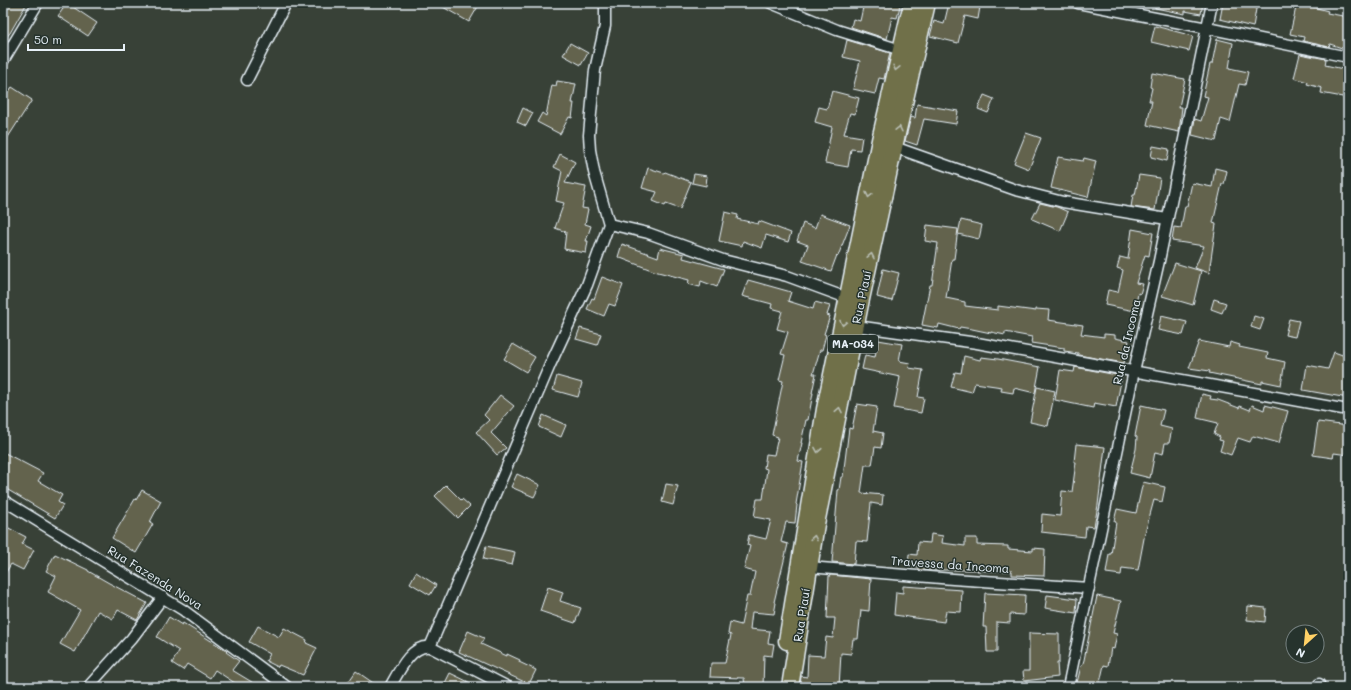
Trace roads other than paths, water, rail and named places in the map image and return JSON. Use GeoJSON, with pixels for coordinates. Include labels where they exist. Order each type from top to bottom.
{"type":"FeatureCollection","features":[{"type":"Feature","properties":{"kind":"main road","name":"Rua Piauí"},"geometry":{"type":"LineString","coordinates":[[779,687],[825,409],[880,140],[912,3]]}},
{"type":"Feature","properties":{"kind":"main road","name":"Rua Piauí"},"geometry":{"type":"LineString","coordinates":[[790,687],[816,524],[894,147],[927,3]]}},
{"type":"Feature","properties":{"kind":"street"},"geometry":{"type":"LineString","coordinates":[[3,61],[38,3]]}},
{"type":"Feature","properties":{"kind":"street"},"geometry":{"type":"LineString","coordinates":[[247,80],[286,3]]}},
{"type":"Feature","properties":{"kind":"street"},"geometry":{"type":"LineString","coordinates":[[430,647],[547,372],[587,285],[609,224],[594,172],[589,135],[595,70],[605,26],[605,3]]}},
{"type":"Feature","properties":{"kind":"street"},"geometry":{"type":"LineString","coordinates":[[771,3],[837,30],[900,50]]}},
{"type":"Feature","properties":{"kind":"street"},"geometry":{"type":"LineString","coordinates":[[1078,3],[1348,57]]}},
{"type":"Feature","properties":{"kind":"street","name":"Rua da Incoma"},"geometry":{"type":"LineString","coordinates":[[1068,687],[1212,3]]}},
{"type":"Feature","properties":{"kind":"street"},"geometry":{"type":"LineString","coordinates":[[894,147],[1023,192],[1070,203],[1167,220]]}},
{"type":"Feature","properties":{"kind":"street"},"geometry":{"type":"LineString","coordinates":[[609,224],[648,233],[723,260],[787,276],[848,298]]}},
{"type":"Feature","properties":{"kind":"street"},"geometry":{"type":"LineString","coordinates":[[856,326],[977,343],[1348,410]]}},
{"type":"Feature","properties":{"kind":"street","name":"Rua Fazenda Nova"},"geometry":{"type":"LineString","coordinates":[[3,500],[163,597],[204,625],[287,687]]}},
{"type":"Feature","properties":{"kind":"street","name":"Travessa da Incoma"},"geometry":{"type":"LineString","coordinates":[[809,567],[1089,588]]}},
{"type":"Feature","properties":{"kind":"street"},"geometry":{"type":"LineString","coordinates":[[88,687],[132,638],[163,597]]}},
{"type":"Feature","properties":{"kind":"street"},"geometry":{"type":"LineString","coordinates":[[390,687],[406,661],[412,654],[422,647],[430,647],[508,687]]}}]}
